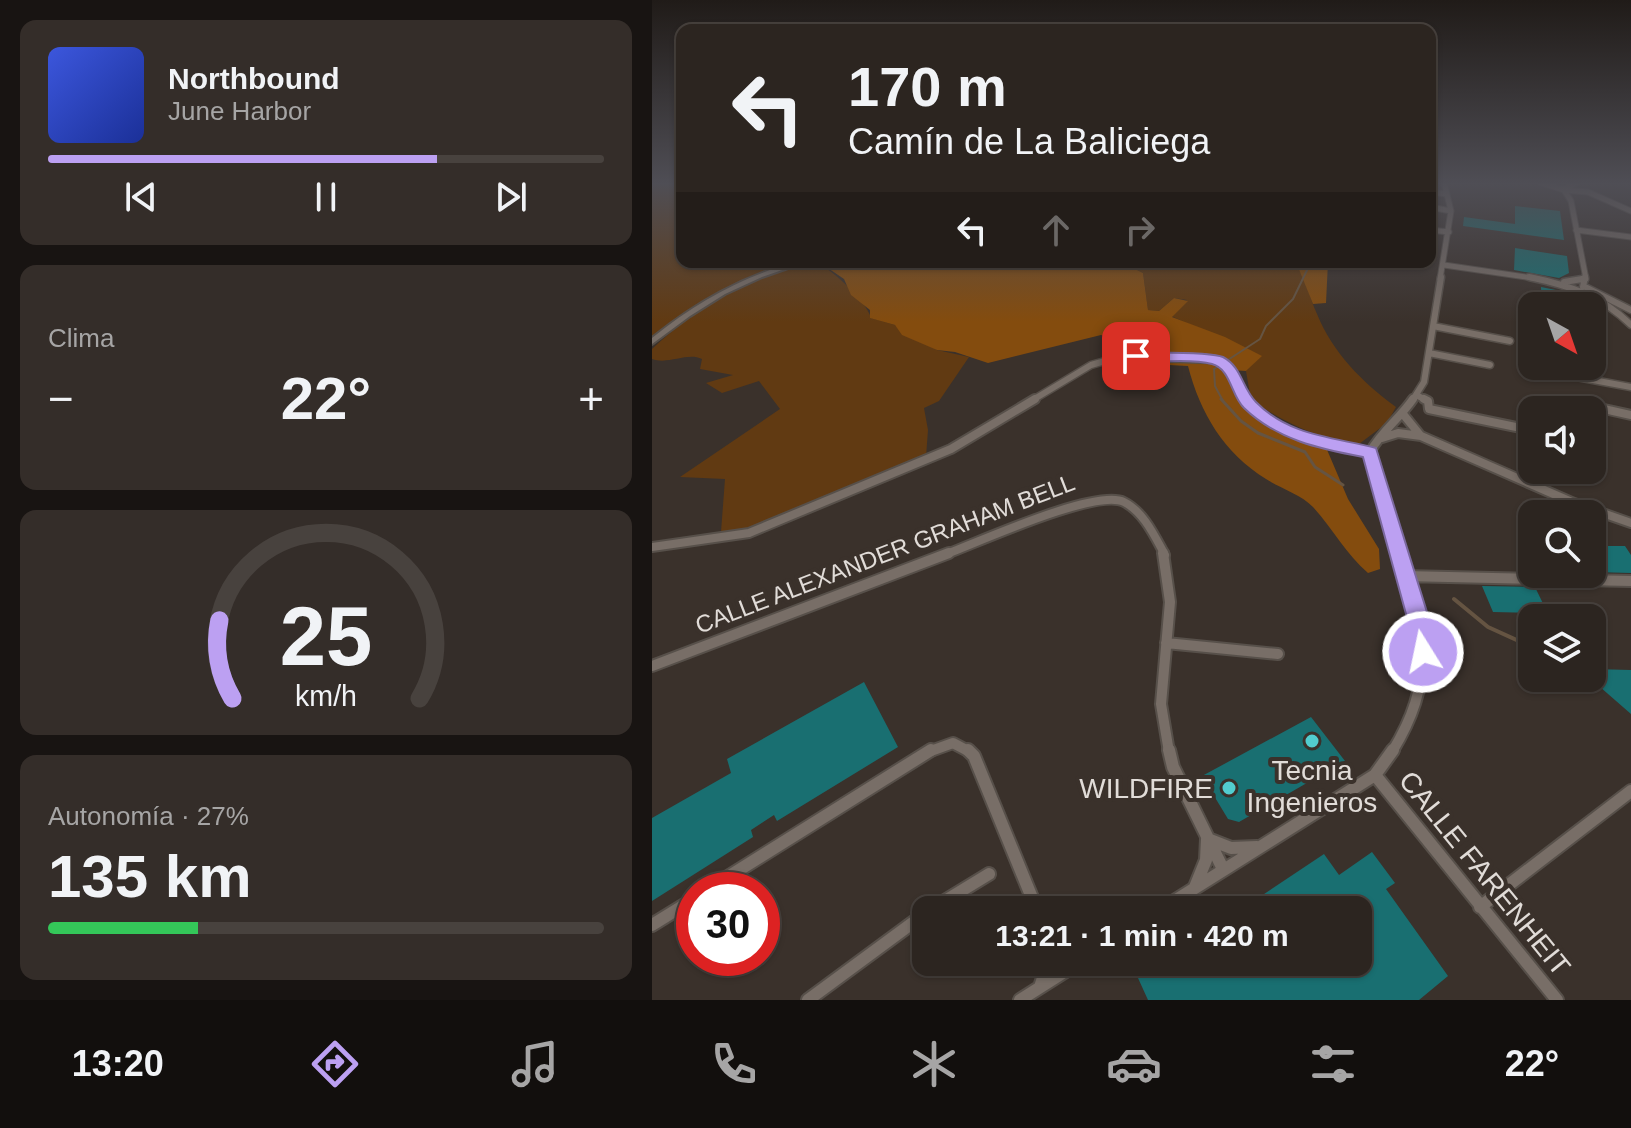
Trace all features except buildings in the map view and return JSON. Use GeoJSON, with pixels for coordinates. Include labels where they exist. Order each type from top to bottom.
{"type":"FeatureCollection","features":[{"type":"Feature","properties":{"kind":"street"},"geometry":{"type":"LineString","coordinates":[[1182,896],[1375,775],[1394,749],[1415,707],[1423,680],[1420,625],[1370,452],[1377,439],[1403,414],[1424,382],[1449,229]]}},
{"type":"Feature","properties":{"kind":"street"},"geometry":{"type":"LineString","coordinates":[[1584,283],[1576,230],[1631,237]]}},
{"type":"Feature","properties":{"kind":"street"},"geometry":{"type":"LineString","coordinates":[[1436,231],[1449,232]]}},
{"type":"Feature","properties":{"kind":"street"},"geometry":{"type":"LineString","coordinates":[[1446,252],[1459,264],[1477,271]]}},
{"type":"Feature","properties":{"kind":"street"},"geometry":{"type":"LineString","coordinates":[[1444,265],[1547,282],[1584,283],[1628,314],[1631,325]]}},
{"type":"Feature","properties":{"kind":"street"},"geometry":{"type":"LineString","coordinates":[[652,342],[711,296],[748,278],[782,268]]}},
{"type":"Feature","properties":{"kind":"street"},"geometry":{"type":"LineString","coordinates":[[1441,280],[1456,271],[1477,271]]}},
{"type":"Feature","properties":{"kind":"street"},"geometry":{"type":"LineString","coordinates":[[1561,283],[1584,283],[1628,314]]}},
{"type":"Feature","properties":{"kind":"street"},"geometry":{"type":"LineString","coordinates":[[1433,326],[1510,341]]}},
{"type":"Feature","properties":{"kind":"street"},"geometry":{"type":"LineString","coordinates":[[1429,353],[1490,365]]}},
{"type":"Feature","properties":{"kind":"street"},"geometry":{"type":"LineString","coordinates":[[652,547],[749,533],[926,460],[965,441],[1103,359],[1154,356],[1217,360],[1227,365],[1248,404],[1290,433],[1325,445],[1370,452]]}},
{"type":"Feature","properties":{"kind":"street"},"geometry":{"type":"LineString","coordinates":[[1593,380],[1631,387]]}},
{"type":"Feature","properties":{"kind":"street"},"geometry":{"type":"LineString","coordinates":[[1416,395],[1428,401],[1429,409],[1518,427]]}},
{"type":"Feature","properties":{"kind":"street"},"geometry":{"type":"LineString","coordinates":[[1606,410],[1630,417]]}},
{"type":"Feature","properties":{"kind":"street"},"geometry":{"type":"LineString","coordinates":[[1403,414],[1421,436]]}},
{"type":"Feature","properties":{"kind":"street"},"geometry":{"type":"LineString","coordinates":[[1377,439],[1398,433],[1421,436],[1574,503],[1631,523]]}},
{"type":"Feature","properties":{"kind":"street","name":"CALLE ALEXANDER GRAHAM BELL"},"geometry":{"type":"LineString","coordinates":[[652,666],[1076,505],[1104,498],[1121,500],[1132,507],[1149,527],[1166,558],[1170,602],[1161,704],[1167,744],[1173,767],[1223,869]]}},
{"type":"Feature","properties":{"kind":"street"},"geometry":{"type":"LineString","coordinates":[[1404,576],[1631,581]]}},
{"type":"Feature","properties":{"kind":"street"},"geometry":{"type":"LineString","coordinates":[[1166,643],[1278,654]]}},
{"type":"Feature","properties":{"kind":"street"},"geometry":{"type":"LineString","coordinates":[[736,872],[937,746],[951,741],[966,746],[974,756],[1031,896]]}},
{"type":"Feature","properties":{"kind":"street","name":"CALLE FARENHEIT"},"geometry":{"type":"LineString","coordinates":[[1375,775],[1557,1000]]}},
{"type":"Feature","properties":{"kind":"street"},"geometry":{"type":"LineString","coordinates":[[1480,907],[1631,791]]}},
{"type":"Feature","properties":{"kind":"street"},"geometry":{"type":"LineString","coordinates":[[1195,888],[1206,860],[1207,838],[1231,848],[1261,847]]}},
{"type":"Feature","properties":{"kind":"street"},"geometry":{"type":"LineString","coordinates":[[954,896],[989,874]]}},
{"type":"Feature","properties":{"kind":"street"},"geometry":{"type":"LineString","coordinates":[[652,925],[676,910]]}},
{"type":"Feature","properties":{"kind":"street"},"geometry":{"type":"LineString","coordinates":[[808,1000],[912,924]]}},
{"type":"Feature","properties":{"kind":"street"},"geometry":{"type":"LineString","coordinates":[[1040,987],[1044,976]]}},
{"type":"Feature","properties":{"kind":"street"},"geometry":{"type":"LineString","coordinates":[[1020,1000],[1058,976]]}},
{"type":"Feature","properties":{"kind":"shaded area"},"geometry":{"type":"Polygon","coordinates":[[[652,229],[676,229],[676,268],[777,268],[720,292],[652,339],[652,229]]]}},
{"type":"Feature","properties":{"kind":"shaded area"},"geometry":{"type":"Polygon","coordinates":[[[794,268],[826,268],[847,286],[871,318],[895,325],[937,350],[969,357],[939,401],[924,408],[928,430],[926,457],[737,533],[721,532],[725,479],[680,477],[780,409],[759,381],[722,393],[706,383],[733,375],[700,369],[702,359],[696,357],[665,361],[652,359],[652,349],[707,306],[766,277],[794,268]]]}},
{"type":"Feature","properties":{"kind":"shaded area"},"geometry":{"type":"Polygon","coordinates":[[[828,268],[1133,268],[1143,273],[1148,310],[1159,311],[1174,298],[1188,301],[1172,317],[1225,337],[1262,356],[1246,371],[1231,370],[1246,400],[1300,441],[1325,445],[1348,499],[1379,549],[1380,569],[1368,573],[1308,503],[1266,479],[1238,457],[1207,416],[1188,366],[1150,364],[1136,352],[1106,347],[1111,338],[1101,335],[988,363],[955,352],[937,350],[902,335],[895,325],[870,318],[870,310],[851,295],[844,279],[828,268]]]}},
{"type":"Feature","properties":{"kind":"shaded area"},"geometry":{"type":"Polygon","coordinates":[[[1133,268],[1299,268],[1317,314],[1340,354],[1360,377],[1396,407],[1387,423],[1359,444],[1315,434],[1264,409],[1251,400],[1246,371],[1261,356],[1171,316],[1187,300],[1174,298],[1159,311],[1148,310],[1143,273],[1133,268]]]}},
{"type":"Feature","properties":{"kind":"shaded area"},"geometry":{"type":"Polygon","coordinates":[[[1298,268],[1328,268],[1326,303],[1313,304],[1298,268]]]}},
{"type":"Feature","properties":{"kind":"waterway"},"geometry":{"type":"LineString","coordinates":[[1223,401],[1215,386],[1214,369],[1260,339],[1266,326],[1293,299],[1308,268]]}},
{"type":"Feature","properties":{"kind":"waterway"},"geometry":{"type":"LineString","coordinates":[[1221,399],[1241,421],[1258,433],[1305,452],[1315,467],[1343,485]]}},
{"type":"Feature","properties":{"kind":"waterway"},"geometry":{"type":"LineString","coordinates":[[1454,599],[1488,627],[1518,641]]}},
{"type":"Feature","properties":{"kind":"place","name":"Tecnia Ingenieros"},"geometry":{"type":"Point","coordinates":[1312,741]}},
{"type":"Feature","properties":{"kind":"place","name":"WILDFIRE"},"geometry":{"type":"Point","coordinates":[1229,788]}},
{"type":"Feature","properties":{"kind":"route"},"geometry":{"type":"LineString","coordinates":[[1136,356],[1209,357],[1217,360],[1231,370],[1248,404],[1290,433],[1325,445],[1370,452],[1420,625],[1423,652]]}}]}
